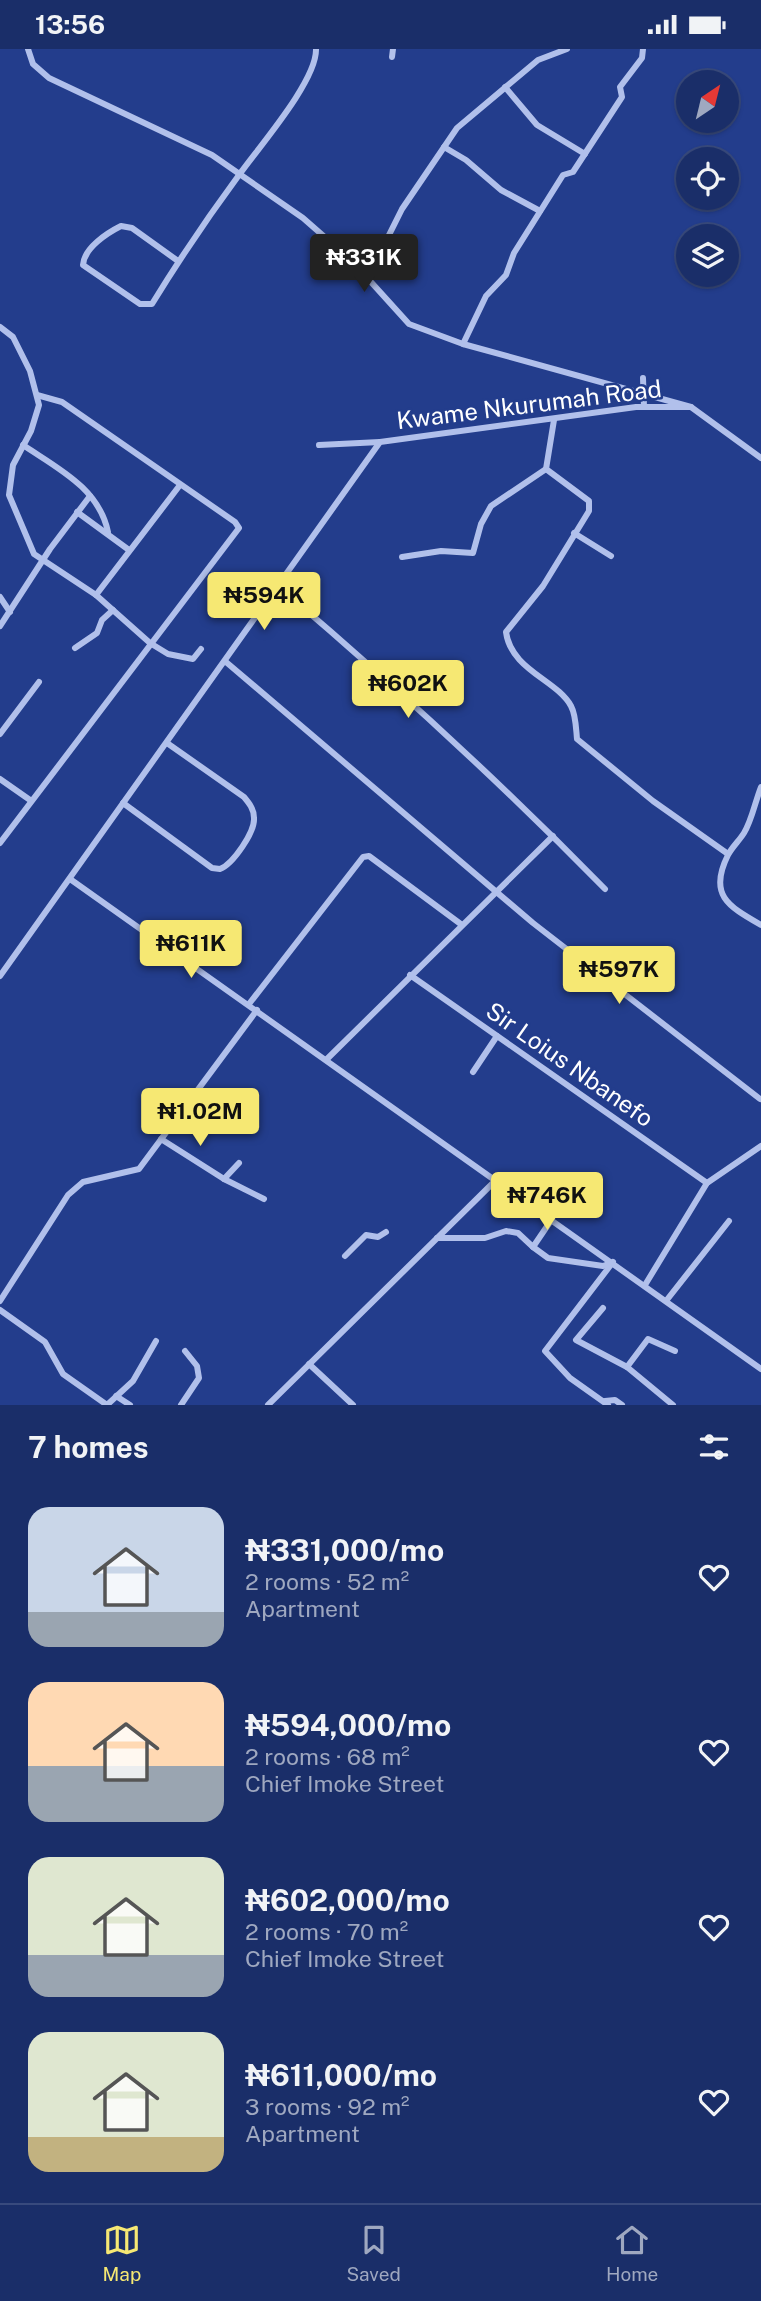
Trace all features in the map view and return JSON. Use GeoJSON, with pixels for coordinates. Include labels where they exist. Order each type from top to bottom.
{"type":"FeatureCollection","features":[{"type":"Feature","properties":{"kind":"street"},"geometry":{"type":"LineString","coordinates":[[28,49],[33,64],[49,78],[212,155],[303,218],[368,277],[409,324],[463,344],[691,407],[761,458]]}},
{"type":"Feature","properties":{"kind":"street"},"geometry":{"type":"LineString","coordinates":[[178,261],[132,228],[121,226],[101,238],[83,259],[83,265],[140,305],[148,306],[239,174],[288,109],[314,64],[316,49]]}},
{"type":"Feature","properties":{"kind":"street"},"geometry":{"type":"LineString","coordinates":[[368,277],[402,209],[457,128],[538,60],[567,49]]}},
{"type":"Feature","properties":{"kind":"street"},"geometry":{"type":"LineString","coordinates":[[463,344],[486,296],[506,275],[514,253],[563,175],[573,172],[622,97],[620,87],[642,58],[643,49]]}},
{"type":"Feature","properties":{"kind":"street"},"geometry":{"type":"LineString","coordinates":[[505,87],[537,125],[585,154]]}},
{"type":"Feature","properties":{"kind":"street"},"geometry":{"type":"LineString","coordinates":[[444,147],[466,160],[501,190],[540,211]]}},
{"type":"Feature","properties":{"kind":"street"},"geometry":{"type":"LineString","coordinates":[[0,327],[13,337],[30,371],[39,405],[36,418],[13,465],[9,495],[34,554],[96,595],[150,643],[181,659],[193,659],[201,649]]}},
{"type":"Feature","properties":{"kind":"street"},"geometry":{"type":"LineString","coordinates":[[643,378],[646,395],[644,407]]}},
{"type":"Feature","properties":{"kind":"street"},"geometry":{"type":"LineString","coordinates":[[0,843],[30,800],[238,531],[235,522],[62,402],[37,395]]}},
{"type":"Feature","properties":{"kind":"street","name":"Kwame Nkurumah Road"},"geometry":{"type":"LineString","coordinates":[[0,977],[380,442],[644,407],[691,407]]}},
{"type":"Feature","properties":{"kind":"street"},"geometry":{"type":"LineString","coordinates":[[402,557],[440,551],[473,553],[481,524],[491,506],[546,470],[554,420]]}},
{"type":"Feature","properties":{"kind":"street"},"geometry":{"type":"LineString","coordinates":[[319,446],[380,442]]}},
{"type":"Feature","properties":{"kind":"street"},"geometry":{"type":"LineString","coordinates":[[23,445],[78,481],[106,518],[108,532]]}},
{"type":"Feature","properties":{"kind":"street"},"geometry":{"type":"LineString","coordinates":[[546,470],[589,501],[589,511],[544,586],[506,632],[508,643],[516,656],[572,706],[578,739],[653,801],[728,854]]}},
{"type":"Feature","properties":{"kind":"street"},"geometry":{"type":"LineString","coordinates":[[96,595],[180,485]]}},
{"type":"Feature","properties":{"kind":"street"},"geometry":{"type":"LineString","coordinates":[[0,626],[90,496]]}},
{"type":"Feature","properties":{"kind":"street"},"geometry":{"type":"LineString","coordinates":[[78,512],[129,550]]}},
{"type":"Feature","properties":{"kind":"street"},"geometry":{"type":"LineString","coordinates":[[574,533],[611,556]]}},
{"type":"Feature","properties":{"kind":"street"},"geometry":{"type":"LineString","coordinates":[[279,587],[346,643],[553,836],[605,889]]}},
{"type":"Feature","properties":{"kind":"street"},"geometry":{"type":"LineString","coordinates":[[0,597],[10,612]]}},
{"type":"Feature","properties":{"kind":"street"},"geometry":{"type":"LineString","coordinates":[[75,648],[97,633],[102,620],[113,610]]}},
{"type":"Feature","properties":{"kind":"street"},"geometry":{"type":"LineString","coordinates":[[226,662],[496,893],[760,1099]]}},
{"type":"Feature","properties":{"kind":"street"},"geometry":{"type":"LineString","coordinates":[[0,734],[39,682]]}},
{"type":"Feature","properties":{"kind":"street"},"geometry":{"type":"LineString","coordinates":[[123,803],[212,868],[220,869],[229,863],[254,827],[254,813],[250,805],[244,797],[167,743]]}},
{"type":"Feature","properties":{"kind":"street"},"geometry":{"type":"LineString","coordinates":[[0,779],[30,800]]}},
{"type":"Feature","properties":{"kind":"street"},"geometry":{"type":"LineString","coordinates":[[761,787],[744,833],[728,854],[718,880],[724,899],[739,913],[761,925]]}},
{"type":"Feature","properties":{"kind":"street"},"geometry":{"type":"LineString","coordinates":[[327,1059],[553,836]]}},
{"type":"Feature","properties":{"kind":"street"},"geometry":{"type":"LineString","coordinates":[[248,1004],[363,857],[369,856],[462,925]]}},
{"type":"Feature","properties":{"kind":"street"},"geometry":{"type":"LineString","coordinates":[[70,879],[760,1365]]}},
{"type":"Feature","properties":{"kind":"street","name":"Sir Loius Nbanefo"},"geometry":{"type":"LineString","coordinates":[[410,975],[708,1183]]}},
{"type":"Feature","properties":{"kind":"street"},"geometry":{"type":"LineString","coordinates":[[0,1301],[68,1195],[83,1182],[139,1169],[185,1111],[257,1010]]}},
{"type":"Feature","properties":{"kind":"street"},"geometry":{"type":"LineString","coordinates":[[473,1072],[496,1036]]}},
{"type":"Feature","properties":{"kind":"street"},"geometry":{"type":"LineString","coordinates":[[161,1139],[224,1179],[264,1199]]}},
{"type":"Feature","properties":{"kind":"street"},"geometry":{"type":"LineString","coordinates":[[645,1285],[708,1183],[761,1146]]}},
{"type":"Feature","properties":{"kind":"street"},"geometry":{"type":"LineString","coordinates":[[224,1179],[239,1163]]}},
{"type":"Feature","properties":{"kind":"street"},"geometry":{"type":"LineString","coordinates":[[268,1405],[497,1179]]}},
{"type":"Feature","properties":{"kind":"street"},"geometry":{"type":"LineString","coordinates":[[533,1247],[552,1219]]}},
{"type":"Feature","properties":{"kind":"street"},"geometry":{"type":"LineString","coordinates":[[666,1301],[729,1221]]}},
{"type":"Feature","properties":{"kind":"street"},"geometry":{"type":"LineString","coordinates":[[437,1238],[485,1238],[506,1231],[519,1233],[548,1258],[603,1266],[613,1262]]}},
{"type":"Feature","properties":{"kind":"street"},"geometry":{"type":"LineString","coordinates":[[345,1256],[366,1235],[378,1237],[386,1232]]}},
{"type":"Feature","properties":{"kind":"street"},"geometry":{"type":"LineString","coordinates":[[613,1262],[550,1340],[545,1351],[570,1378],[606,1403],[615,1399],[622,1405]]}},
{"type":"Feature","properties":{"kind":"street"},"geometry":{"type":"LineString","coordinates":[[603,1308],[576,1340],[627,1367],[673,1405]]}},
{"type":"Feature","properties":{"kind":"street"},"geometry":{"type":"LineString","coordinates":[[0,1310],[45,1342],[63,1374],[107,1405],[133,1381],[156,1341]]}},
{"type":"Feature","properties":{"kind":"street"},"geometry":{"type":"LineString","coordinates":[[627,1367],[648,1339],[675,1351]]}},
{"type":"Feature","properties":{"kind":"street"},"geometry":{"type":"LineString","coordinates":[[181,1405],[199,1378],[197,1366],[185,1350]]}},
{"type":"Feature","properties":{"kind":"street"},"geometry":{"type":"LineString","coordinates":[[309,1364],[353,1405]]}},
{"type":"Feature","properties":{"kind":"street"},"geometry":{"type":"LineString","coordinates":[[117,1396],[130,1405]]}}]}
